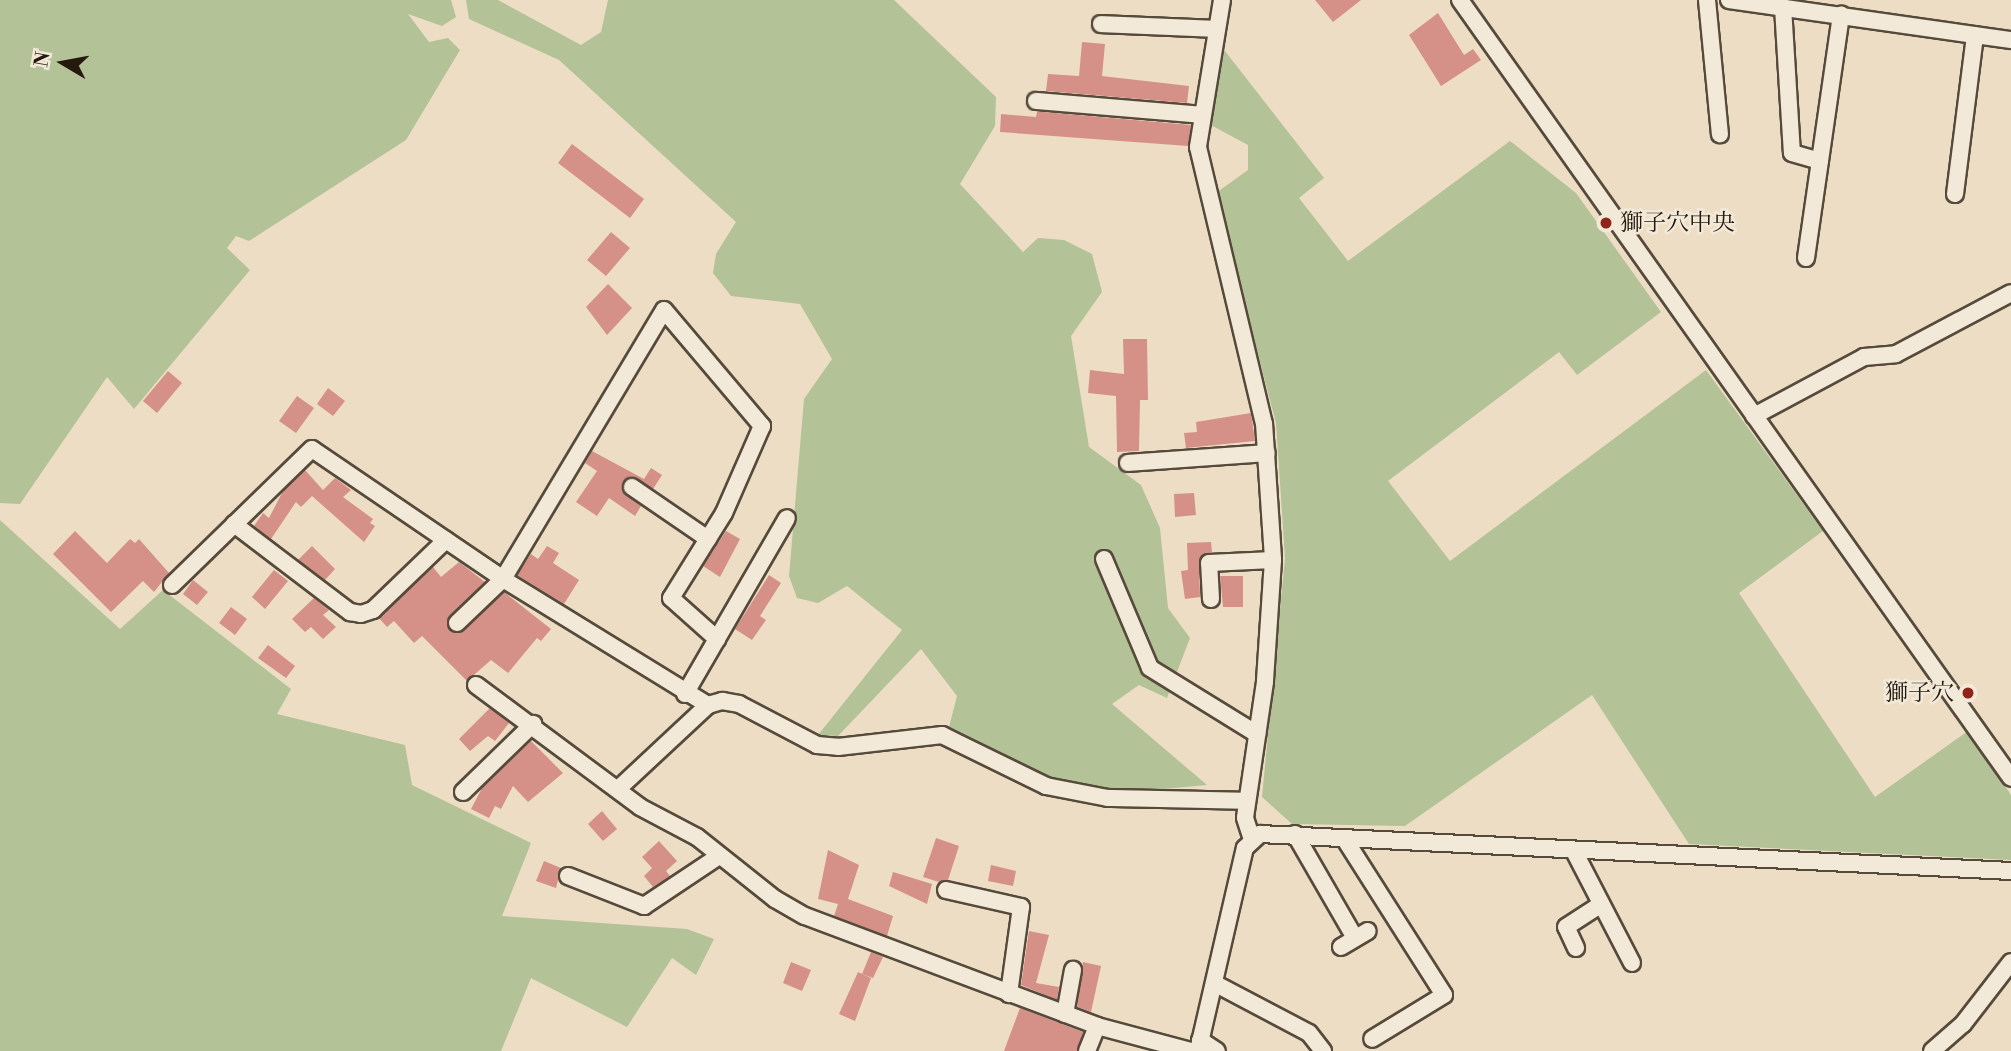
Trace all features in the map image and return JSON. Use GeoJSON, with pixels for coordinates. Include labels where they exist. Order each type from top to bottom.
{"type":"FeatureCollection","features":[{"type":"Feature","properties":{"kind":"street"},"geometry":{"type":"LineString","coordinates":[[1222,0],[1201,115],[1198,147],[1242,320],[1267,453],[1273,561],[1257,734],[1245,818],[1252,838]]}},
{"type":"Feature","properties":{"kind":"street"},"geometry":{"type":"LineString","coordinates":[[1460,0],[2011,778]]}},
{"type":"Feature","properties":{"kind":"street"},"geometry":{"type":"LineString","coordinates":[[1707,0],[1720,134]]}},
{"type":"Feature","properties":{"kind":"street"},"geometry":{"type":"LineString","coordinates":[[1729,0],[2011,40]]}},
{"type":"Feature","properties":{"kind":"street"},"geometry":{"type":"LineString","coordinates":[[1783,7],[1792,153],[1820,160]]}},
{"type":"Feature","properties":{"kind":"street"},"geometry":{"type":"LineString","coordinates":[[1806,258],[1841,15]]}},
{"type":"Feature","properties":{"kind":"street"},"geometry":{"type":"LineString","coordinates":[[1101,24],[1216,29]]}},
{"type":"Feature","properties":{"kind":"street"},"geometry":{"type":"LineString","coordinates":[[1955,194],[1975,35]]}},
{"type":"Feature","properties":{"kind":"street"},"geometry":{"type":"LineString","coordinates":[[1036,101],[1201,115]]}},
{"type":"Feature","properties":{"kind":"street"},"geometry":{"type":"LineString","coordinates":[[1754,416],[1864,357],[1895,354],[2011,293]]}},
{"type":"Feature","properties":{"kind":"street"},"geometry":{"type":"LineString","coordinates":[[457,623],[503,579],[664,310],[762,426],[708,539],[671,598],[717,639]]}},
{"type":"Feature","properties":{"kind":"street"},"geometry":{"type":"LineString","coordinates":[[172,585],[312,449],[503,579],[685,694],[708,705],[739,704],[817,745],[838,747],[942,735],[1045,786],[1108,799],[1247,801]]}},
{"type":"Feature","properties":{"kind":"street"},"geometry":{"type":"LineString","coordinates":[[1128,463],[1267,453]]}},
{"type":"Feature","properties":{"kind":"street"},"geometry":{"type":"LineString","coordinates":[[632,486],[708,539]]}},
{"type":"Feature","properties":{"kind":"street"},"geometry":{"type":"LineString","coordinates":[[685,694],[788,518]]}},
{"type":"Feature","properties":{"kind":"street"},"geometry":{"type":"LineString","coordinates":[[234,524],[350,612],[361,614],[373,610],[446,540]]}},
{"type":"Feature","properties":{"kind":"street"},"geometry":{"type":"LineString","coordinates":[[1104,559],[1150,668],[1257,734]]}},
{"type":"Feature","properties":{"kind":"street"},"geometry":{"type":"LineString","coordinates":[[1211,599],[1209,563],[1273,561]]}},
{"type":"Feature","properties":{"kind":"street"},"geometry":{"type":"LineString","coordinates":[[476,685],[533,724],[618,789],[805,916],[1097,1026],[1217,1051]]}},
{"type":"Feature","properties":{"kind":"street"},"geometry":{"type":"LineString","coordinates":[[618,789],[708,705]]}},
{"type":"Feature","properties":{"kind":"street"},"geometry":{"type":"LineString","coordinates":[[463,792],[533,724]]}},
{"type":"Feature","properties":{"kind":"street"},"geometry":{"type":"LineString","coordinates":[[1197,1047],[1245,848],[1252,838],[1268,832],[1574,851],[2011,871]]}},
{"type":"Feature","properties":{"kind":"street"},"geometry":{"type":"LineString","coordinates":[[1295,834],[1355,939]]}},
{"type":"Feature","properties":{"kind":"street"},"geometry":{"type":"LineString","coordinates":[[1344,838],[1444,995],[1372,1040]]}},
{"type":"Feature","properties":{"kind":"street"},"geometry":{"type":"LineString","coordinates":[[1574,851],[1632,963]]}},
{"type":"Feature","properties":{"kind":"street"},"geometry":{"type":"LineString","coordinates":[[568,876],[644,906],[719,856]]}},
{"type":"Feature","properties":{"kind":"street"},"geometry":{"type":"LineString","coordinates":[[946,890],[1021,906],[1009,994]]}},
{"type":"Feature","properties":{"kind":"street"},"geometry":{"type":"LineString","coordinates":[[1576,948],[1566,926],[1600,905]]}},
{"type":"Feature","properties":{"kind":"street"},"geometry":{"type":"LineString","coordinates":[[1932,1051],[1963,1024],[2011,962]]}},
{"type":"Feature","properties":{"kind":"street"},"geometry":{"type":"LineString","coordinates":[[1065,1014],[1073,970]]}},
{"type":"Feature","properties":{"kind":"street"},"geometry":{"type":"LineString","coordinates":[[1214,983],[1309,1033],[1323,1051]]}},
{"type":"Feature","properties":{"kind":"street"},"geometry":{"type":"LineString","coordinates":[[1087,1051],[1097,1026]]}},
{"type":"Feature","properties":{"kind":"green space"},"geometry":{"type":"Polygon","coordinates":[[[0,0],[451,0],[456,17],[442,26],[408,14],[429,42],[448,38],[460,50],[406,140],[249,241],[236,236],[227,248],[250,270],[134,409],[107,377],[20,504],[0,503],[0,0]]]}},
{"type":"Feature","properties":{"kind":"green space"},"geometry":{"type":"Polygon","coordinates":[[[466,0],[498,0],[581,45],[601,32],[608,0],[894,0],[996,97],[995,126],[960,184],[1023,252],[1038,238],[1064,240],[1092,254],[1102,292],[1071,336],[1089,447],[1141,485],[1160,528],[1168,608],[1190,638],[1167,698],[1139,685],[1112,704],[1207,785],[1109,794],[1047,783],[947,735],[957,696],[921,649],[838,736],[818,735],[902,630],[847,586],[818,603],[797,598],[789,576],[804,399],[832,359],[800,304],[731,296],[713,273],[716,254],[736,222],[559,60],[469,19],[466,0]]]}},
{"type":"Feature","properties":{"kind":"green space"},"geometry":{"type":"Polygon","coordinates":[[[1221,46],[1324,178],[1299,198],[1348,261],[1510,141],[1576,193],[1661,312],[1577,375],[1559,352],[1388,481],[1450,561],[1706,370],[1823,531],[1739,593],[1875,797],[1968,731],[2011,795],[2011,860],[1689,844],[1592,695],[1405,826],[1292,824],[1262,797],[1285,558],[1276,423],[1216,193],[1248,170],[1248,145],[1207,123],[1221,46]]]}},
{"type":"Feature","properties":{"kind":"green space"},"geometry":{"type":"Polygon","coordinates":[[[0,520],[120,629],[163,590],[291,689],[277,714],[405,745],[412,785],[531,843],[502,916],[687,929],[714,939],[696,975],[672,958],[627,1027],[531,978],[501,1051],[0,1051],[0,520]]]}},
{"type":"Feature","properties":{"kind":"building"},"geometry":{"type":"Polygon","coordinates":[[[1315,0],[1361,0],[1333,22],[1315,0]]]}},
{"type":"Feature","properties":{"kind":"building"},"geometry":{"type":"Polygon","coordinates":[[[1438,13],[1464,55],[1473,49],[1481,60],[1441,86],[1409,35],[1438,13]]]}},
{"type":"Feature","properties":{"kind":"building"},"geometry":{"type":"Polygon","coordinates":[[[1082,42],[1105,44],[1102,76],[1189,86],[1187,103],[1046,91],[1048,74],[1079,76],[1082,42]]]}},
{"type":"Feature","properties":{"kind":"building"},"geometry":{"type":"Polygon","coordinates":[[[1037,112],[1191,125],[1188,146],[1000,132],[1001,114],[1036,117],[1037,112]]]}},
{"type":"Feature","properties":{"kind":"building"},"geometry":{"type":"Polygon","coordinates":[[[572,144],[644,199],[630,218],[558,163],[572,144]]]}},
{"type":"Feature","properties":{"kind":"building"},"geometry":{"type":"Polygon","coordinates":[[[611,232],[630,248],[606,276],[587,260],[611,232]]]}},
{"type":"Feature","properties":{"kind":"building"},"geometry":{"type":"Polygon","coordinates":[[[608,284],[632,308],[607,335],[586,307],[608,284]]]}},
{"type":"Feature","properties":{"kind":"building"},"geometry":{"type":"Polygon","coordinates":[[[1123,339],[1147,339],[1148,400],[1140,400],[1139,451],[1117,452],[1116,396],[1088,393],[1090,370],[1124,374],[1123,339]]]}},
{"type":"Feature","properties":{"kind":"building"},"geometry":{"type":"Polygon","coordinates":[[[168,371],[182,383],[157,413],[143,401],[168,371]]]}},
{"type":"Feature","properties":{"kind":"building"},"geometry":{"type":"Polygon","coordinates":[[[328,388],[345,401],[333,416],[317,404],[328,388]]]}},
{"type":"Feature","properties":{"kind":"building"},"geometry":{"type":"Polygon","coordinates":[[[297,396],[314,408],[296,433],[279,421],[297,396]]]}},
{"type":"Feature","properties":{"kind":"building"},"geometry":{"type":"Polygon","coordinates":[[[1251,413],[1255,441],[1186,448],[1184,433],[1197,432],[1196,422],[1251,413]]]}},
{"type":"Feature","properties":{"kind":"building"},"geometry":{"type":"Polygon","coordinates":[[[592,451],[644,479],[651,468],[662,475],[653,489],[633,477],[623,482],[623,492],[641,506],[635,516],[609,498],[597,516],[576,502],[597,471],[585,463],[592,451]]]}},
{"type":"Feature","properties":{"kind":"building"},"geometry":{"type":"Polygon","coordinates":[[[305,470],[323,490],[335,478],[351,490],[343,497],[373,519],[370,523],[375,526],[364,542],[312,496],[301,507],[296,502],[271,539],[254,526],[263,513],[269,518],[283,491],[305,470]]]}},
{"type":"Feature","properties":{"kind":"building"},"geometry":{"type":"Polygon","coordinates":[[[1194,493],[1196,515],[1175,517],[1174,494],[1194,493]]]}},
{"type":"Feature","properties":{"kind":"building"},"geometry":{"type":"Polygon","coordinates":[[[75,531],[107,563],[130,539],[135,543],[139,539],[169,573],[154,592],[143,581],[111,612],[53,554],[75,531]]]}},
{"type":"Feature","properties":{"kind":"building"},"geometry":{"type":"Polygon","coordinates":[[[726,531],[740,539],[720,577],[703,566],[726,531]]]}},
{"type":"Feature","properties":{"kind":"building"},"geometry":{"type":"Polygon","coordinates":[[[1211,542],[1212,552],[1203,555],[1199,563],[1200,597],[1185,599],[1181,571],[1188,570],[1187,543],[1211,542]]]}},
{"type":"Feature","properties":{"kind":"building"},"geometry":{"type":"Polygon","coordinates":[[[312,546],[335,569],[325,580],[298,560],[312,546]]]}},
{"type":"Feature","properties":{"kind":"building"},"geometry":{"type":"Polygon","coordinates":[[[547,546],[559,553],[553,563],[579,580],[564,604],[517,575],[531,554],[538,559],[547,546]]]}},
{"type":"Feature","properties":{"kind":"building"},"geometry":{"type":"Polygon","coordinates":[[[459,562],[485,582],[449,616],[450,631],[464,631],[504,592],[551,629],[541,641],[537,638],[508,673],[491,660],[467,681],[422,636],[414,643],[394,621],[387,627],[379,618],[433,567],[441,577],[459,562]]]}},
{"type":"Feature","properties":{"kind":"building"},"geometry":{"type":"Polygon","coordinates":[[[274,570],[288,581],[265,609],[252,597],[274,570]]]}},
{"type":"Feature","properties":{"kind":"building"},"geometry":{"type":"Polygon","coordinates":[[[769,575],[781,583],[760,616],[766,620],[752,640],[735,629],[769,575]]]}},
{"type":"Feature","properties":{"kind":"building"},"geometry":{"type":"Polygon","coordinates":[[[1220,576],[1243,576],[1243,607],[1223,607],[1220,576]]]}},
{"type":"Feature","properties":{"kind":"building"},"geometry":{"type":"Polygon","coordinates":[[[193,580],[208,592],[197,605],[183,594],[193,580]]]}},
{"type":"Feature","properties":{"kind":"building"},"geometry":{"type":"Polygon","coordinates":[[[314,598],[329,610],[323,615],[336,627],[323,639],[311,627],[305,632],[292,619],[314,598]]]}},
{"type":"Feature","properties":{"kind":"building"},"geometry":{"type":"Polygon","coordinates":[[[231,607],[247,619],[235,635],[219,623],[231,607]]]}},
{"type":"Feature","properties":{"kind":"building"},"geometry":{"type":"Polygon","coordinates":[[[268,645],[295,666],[286,678],[258,658],[268,645]]]}},
{"type":"Feature","properties":{"kind":"building"},"geometry":{"type":"Polygon","coordinates":[[[490,708],[509,723],[495,741],[488,736],[470,751],[459,739],[490,708]]]}},
{"type":"Feature","properties":{"kind":"building"},"geometry":{"type":"Polygon","coordinates":[[[531,741],[563,773],[528,802],[513,786],[501,809],[495,806],[489,818],[471,809],[482,788],[531,741]]]}},
{"type":"Feature","properties":{"kind":"building"},"geometry":{"type":"Polygon","coordinates":[[[602,811],[617,829],[603,841],[588,824],[602,811]]]}},
{"type":"Feature","properties":{"kind":"building"},"geometry":{"type":"Polygon","coordinates":[[[936,838],[959,846],[948,880],[939,882],[923,877],[936,838]]]}},
{"type":"Feature","properties":{"kind":"building"},"geometry":{"type":"Polygon","coordinates":[[[659,841],[677,861],[666,871],[670,876],[653,887],[644,876],[652,868],[642,857],[659,841]]]}},
{"type":"Feature","properties":{"kind":"building"},"geometry":{"type":"Polygon","coordinates":[[[828,850],[859,865],[848,899],[893,916],[887,936],[834,916],[838,904],[818,899],[828,850]]]}},
{"type":"Feature","properties":{"kind":"building"},"geometry":{"type":"Polygon","coordinates":[[[544,861],[561,868],[556,888],[536,881],[544,861]]]}},
{"type":"Feature","properties":{"kind":"building"},"geometry":{"type":"Polygon","coordinates":[[[991,865],[1016,871],[1013,886],[988,881],[991,865]]]}},
{"type":"Feature","properties":{"kind":"building"},"geometry":{"type":"Polygon","coordinates":[[[893,872],[932,884],[927,904],[889,886],[893,872]]]}},
{"type":"Feature","properties":{"kind":"building"},"geometry":{"type":"Polygon","coordinates":[[[1029,931],[1049,935],[1036,983],[1059,987],[1057,1000],[1021,985],[1029,931]]]}},
{"type":"Feature","properties":{"kind":"building"},"geometry":{"type":"Polygon","coordinates":[[[871,952],[883,957],[873,978],[862,974],[871,952]]]}},
{"type":"Feature","properties":{"kind":"building"},"geometry":{"type":"Polygon","coordinates":[[[791,962],[811,970],[802,991],[783,983],[791,962]]]}},
{"type":"Feature","properties":{"kind":"building"},"geometry":{"type":"Polygon","coordinates":[[[1083,962],[1101,966],[1091,1012],[1077,1007],[1083,962]]]}},
{"type":"Feature","properties":{"kind":"building"},"geometry":{"type":"Polygon","coordinates":[[[858,972],[871,978],[855,1021],[839,1014],[858,972]]]}},
{"type":"Feature","properties":{"kind":"building"},"geometry":{"type":"Polygon","coordinates":[[[1020,1008],[1083,1032],[1077,1051],[1004,1051],[1020,1008]]]}},
{"type":"Feature","properties":{"kind":"place","name":"獅子穴中央"},"geometry":{"type":"Point","coordinates":[1606,223]}},
{"type":"Feature","properties":{"kind":"place","name":"獅子穴"},"geometry":{"type":"Point","coordinates":[1968,693]}}]}
